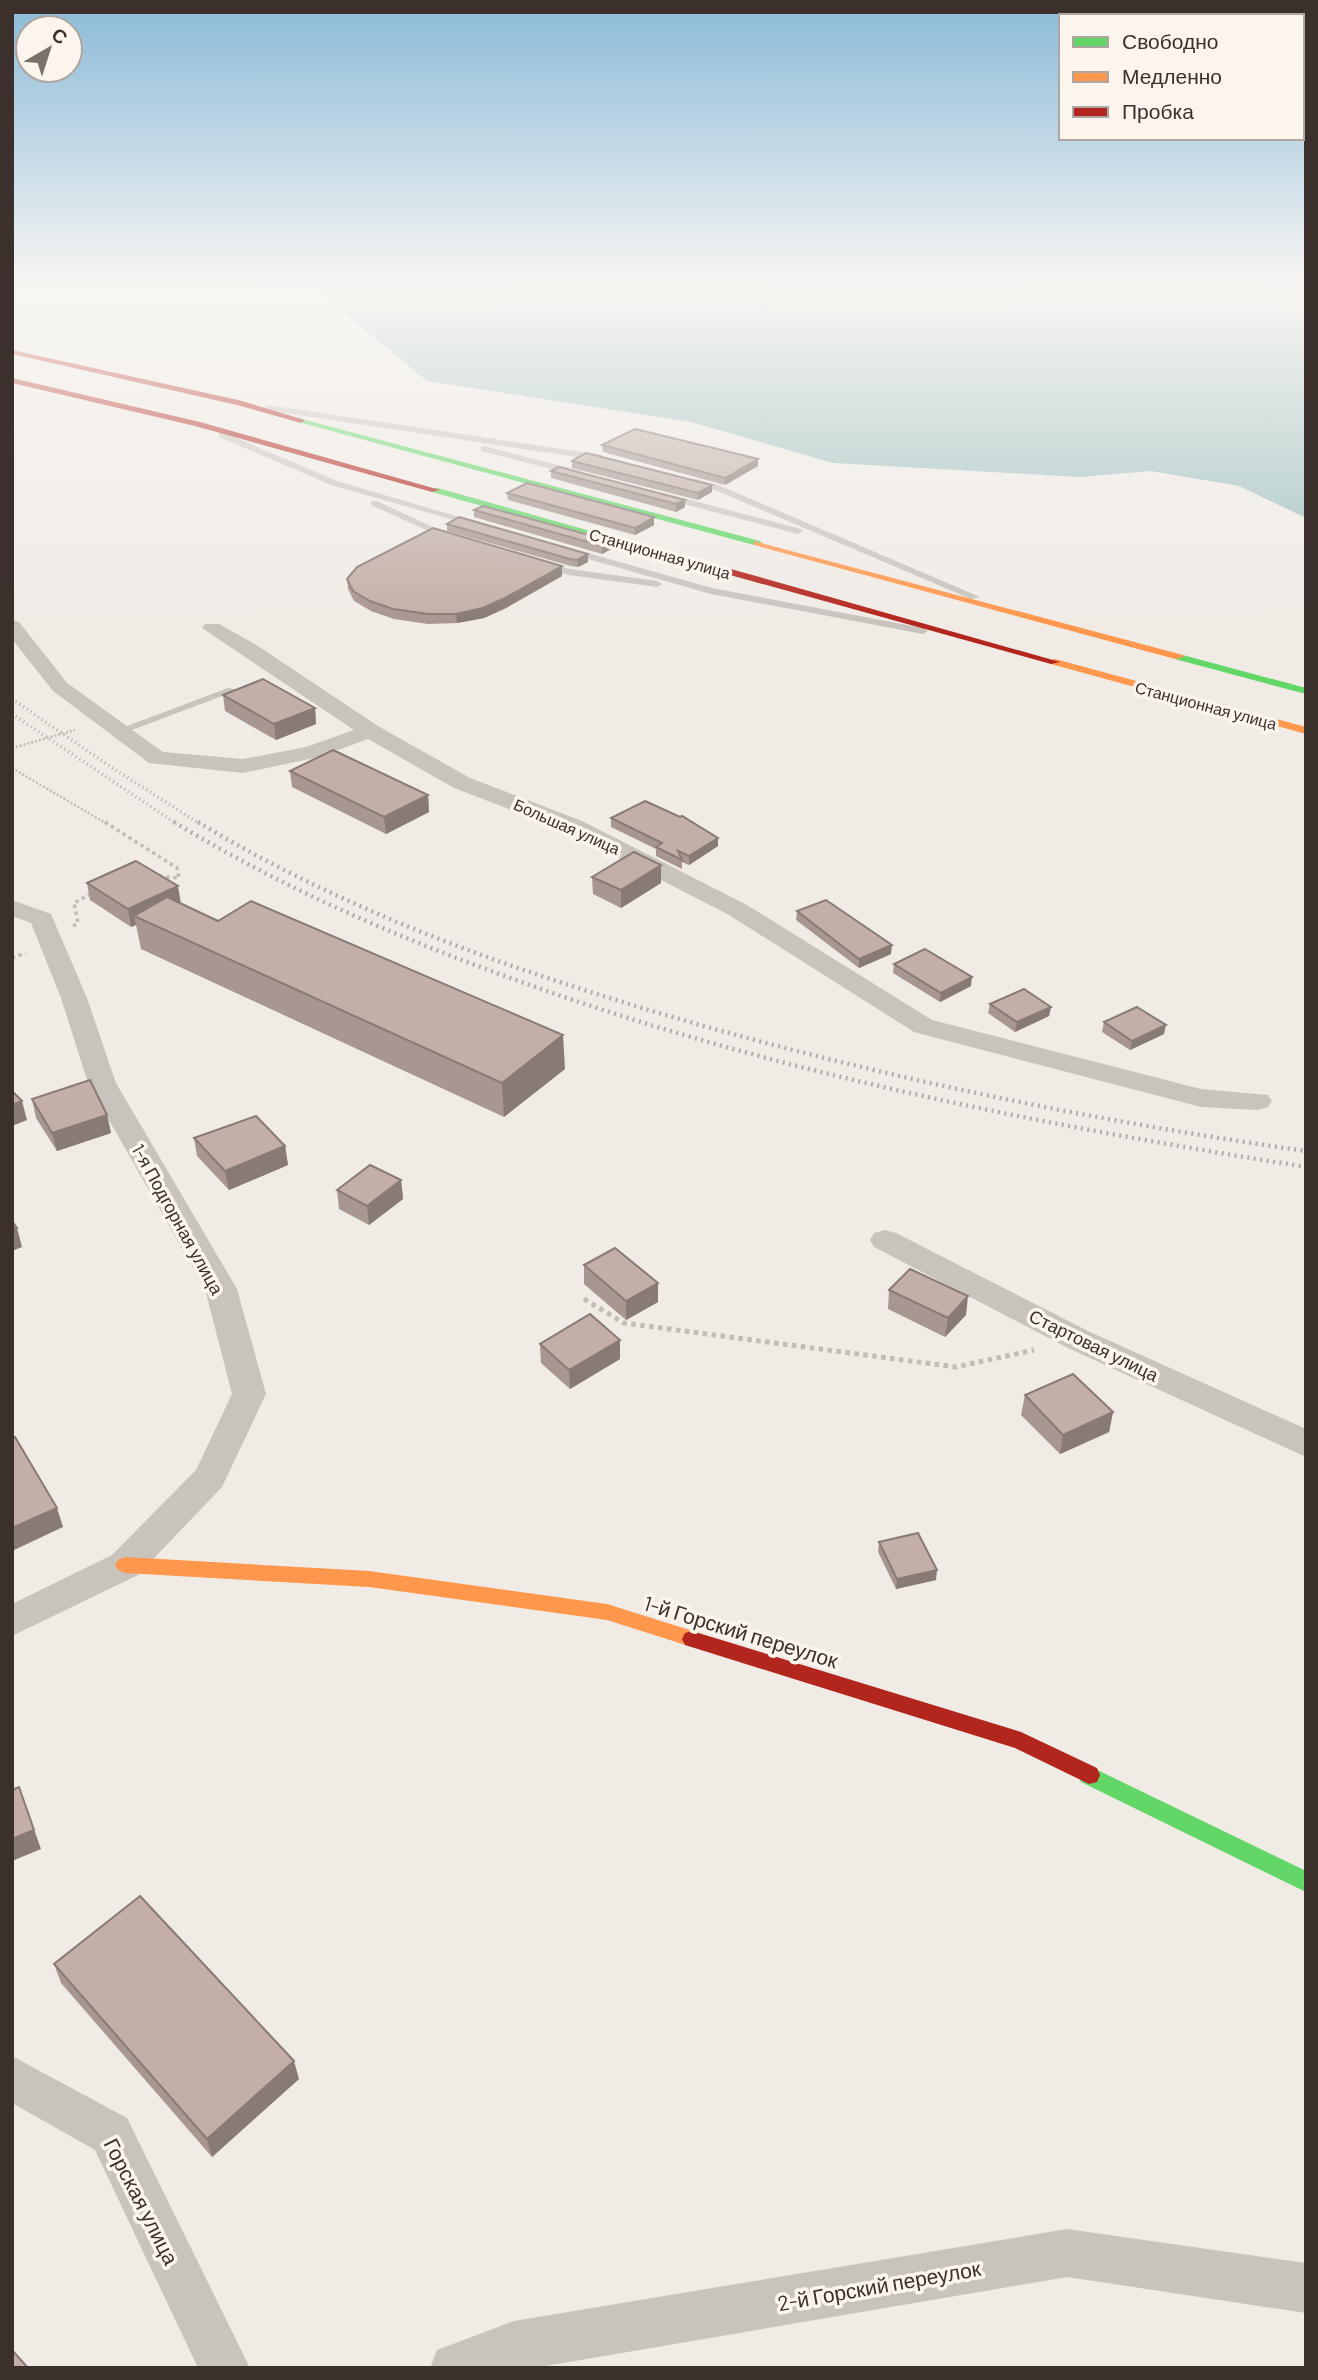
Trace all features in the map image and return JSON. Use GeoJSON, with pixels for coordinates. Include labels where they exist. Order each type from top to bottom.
{"type":"FeatureCollection","features":[{"type":"Feature","properties":{"kind":"main road","name":"Станционная улица"},"geometry":{"type":"LineString","coordinates":[[101,401],[197,424],[1306,731]]}},
{"type":"Feature","properties":{"kind":"main road","name":"Станционная улица"},"geometry":{"type":"LineString","coordinates":[[229,401],[1306,691]]}},
{"type":"Feature","properties":{"kind":"main road","name":"1-й Горский переулок"},"geometry":{"type":"LineString","coordinates":[[125,1565],[369,1579],[607,1612],[1021,1741],[1306,1882]]}},
{"type":"Feature","properties":{"kind":"street"},"geometry":{"type":"LineString","coordinates":[[12,626],[60,687],[157,758],[243,766],[312,752],[370,731]]}},
{"type":"Feature","properties":{"kind":"street","name":"Большая улица"},"geometry":{"type":"LineString","coordinates":[[212,628],[251,650],[370,731],[462,783],[574,826],[738,910],[923,1026],[1201,1098],[1258,1101]]}},
{"type":"Feature","properties":{"kind":"street","name":"1-я Подгорная улица"},"geometry":{"type":"LineString","coordinates":[[12,907],[42,919],[49,942],[74,998],[102,1083],[221,1289],[249,1394],[210,1478],[125,1565],[12,1621]]}},
{"type":"Feature","properties":{"kind":"street","name":"Стартовая улица"},"geometry":{"type":"LineString","coordinates":[[885,1240],[1079,1340],[1306,1444]]}},
{"type":"Feature","properties":{"kind":"street","name":"Горская улица"},"geometry":{"type":"LineString","coordinates":[[12,2078],[111,2134],[225,2368]]}},
{"type":"Feature","properties":{"kind":"street","name":"2-й Горский переулок"},"geometry":{"type":"LineString","coordinates":[[455,2368],[514,2346],[1067,2253],[1306,2288]]}},
{"type":"Feature","properties":{"kind":"lane"},"geometry":{"type":"LineString","coordinates":[[238,403],[607,460]]}},
{"type":"Feature","properties":{"kind":"lane"},"geometry":{"type":"LineString","coordinates":[[197,424],[334,483],[441,535],[466,542]]}},
{"type":"Feature","properties":{"kind":"lane"},"geometry":{"type":"LineString","coordinates":[[407,428],[592,477]]}},
{"type":"Feature","properties":{"kind":"lane"},"geometry":{"type":"LineString","coordinates":[[682,479],[718,488],[1007,611]]}},
{"type":"Feature","properties":{"kind":"lane"},"geometry":{"type":"LineString","coordinates":[[334,483],[492,528]]}},
{"type":"Feature","properties":{"kind":"lane"},"geometry":{"type":"LineString","coordinates":[[654,493],[854,546]]}},
{"type":"Feature","properties":{"kind":"lane"},"geometry":{"type":"LineString","coordinates":[[556,547],[711,591]]}},
{"type":"Feature","properties":{"kind":"lane"},"geometry":{"type":"LineString","coordinates":[[531,561],[569,572],[711,591],[972,640]]}},
{"type":"Feature","properties":{"kind":"lane"},"geometry":{"type":"LineString","coordinates":[[120,731],[232,690]]}},
{"type":"Feature","properties":{"kind":"path"},"geometry":{"type":"LineString","coordinates":[[12,748],[85,727],[102,736],[120,731]]}},
{"type":"Feature","properties":{"kind":"path"},"geometry":{"type":"LineString","coordinates":[[12,768],[81,807],[177,868],[179,878],[152,875]]}},
{"type":"Feature","properties":{"kind":"path"},"geometry":{"type":"LineString","coordinates":[[49,942],[78,923],[74,903],[96,891]]}},
{"type":"Feature","properties":{"kind":"path"},"geometry":{"type":"LineString","coordinates":[[584,1299],[624,1323],[956,1367],[1079,1340]]}},
{"type":"Feature","properties":{"kind":"water"},"geometry":{"type":"Polygon","coordinates":[[[556,401],[1306,401],[1306,518],[1239,486],[1151,471],[1080,477],[833,463],[691,422],[556,401]]]}},
{"type":"Feature","properties":{"kind":"building"},"geometry":{"type":"Polygon","coordinates":[[[635,429],[758,459],[725,478],[602,445],[635,429]]]}},
{"type":"Feature","properties":{"kind":"building"},"geometry":{"type":"Polygon","coordinates":[[[586,453],[712,485],[698,493],[572,461],[586,453]]]}},
{"type":"Feature","properties":{"kind":"building"},"geometry":{"type":"Polygon","coordinates":[[[559,467],[685,500],[676,504],[551,471],[559,467]]]}},
{"type":"Feature","properties":{"kind":"building"},"geometry":{"type":"Polygon","coordinates":[[[527,483],[654,517],[635,528],[507,493],[527,483]]]}},
{"type":"Feature","properties":{"kind":"building"},"geometry":{"type":"Polygon","coordinates":[[[483,506],[611,541],[602,546],[474,510],[483,506]]]}},
{"type":"Feature","properties":{"kind":"building"},"geometry":{"type":"Polygon","coordinates":[[[459,517],[588,554],[577,560],[570,559],[447,524],[459,517]]]}},
{"type":"Feature","properties":{"kind":"building"},"geometry":{"type":"Polygon","coordinates":[[[433,528],[562,566],[483,608],[456,614],[428,614],[393,609],[370,601],[353,591],[347,579],[357,567],[433,528]]]}},
{"type":"Feature","properties":{"kind":"building"},"geometry":{"type":"Polygon","coordinates":[[[263,679],[315,708],[274,724],[223,695],[263,679]]]}},
{"type":"Feature","properties":{"kind":"building"},"geometry":{"type":"Polygon","coordinates":[[[333,750],[428,795],[384,817],[290,771],[333,750]]]}},
{"type":"Feature","properties":{"kind":"building"},"geometry":{"type":"Polygon","coordinates":[[[645,801],[682,816],[718,838],[689,856],[678,851],[682,860],[656,847],[662,843],[611,818],[645,801]]]}},
{"type":"Feature","properties":{"kind":"building"},"geometry":{"type":"Polygon","coordinates":[[[634,852],[661,865],[621,890],[592,877],[634,852]]]}},
{"type":"Feature","properties":{"kind":"building"},"geometry":{"type":"Polygon","coordinates":[[[136,861],[178,886],[128,909],[87,883],[136,861]]]}},
{"type":"Feature","properties":{"kind":"building"},"geometry":{"type":"Polygon","coordinates":[[[167,897],[218,921],[251,901],[563,1035],[502,1083],[134,916],[167,897]]]}},
{"type":"Feature","properties":{"kind":"building"},"geometry":{"type":"Polygon","coordinates":[[[826,900],[892,945],[859,959],[797,911],[826,900]]]}},
{"type":"Feature","properties":{"kind":"building"},"geometry":{"type":"Polygon","coordinates":[[[925,949],[972,977],[941,993],[894,964],[925,949]]]}},
{"type":"Feature","properties":{"kind":"building"},"geometry":{"type":"Polygon","coordinates":[[[1024,989],[1051,1007],[1017,1022],[990,1004],[1024,989]]]}},
{"type":"Feature","properties":{"kind":"building"},"geometry":{"type":"Polygon","coordinates":[[[1137,1007],[1166,1025],[1132,1041],[1104,1022],[1137,1007]]]}},
{"type":"Feature","properties":{"kind":"building"},"geometry":{"type":"Polygon","coordinates":[[[90,1080],[107,1115],[52,1133],[32,1099],[90,1080]]]}},
{"type":"Feature","properties":{"kind":"building"},"geometry":{"type":"Polygon","coordinates":[[[12,1091],[22,1101],[12,1105],[12,1091]]]}},
{"type":"Feature","properties":{"kind":"building"},"geometry":{"type":"Polygon","coordinates":[[[256,1116],[285,1146],[225,1171],[194,1138],[256,1116]]]}},
{"type":"Feature","properties":{"kind":"building"},"geometry":{"type":"Polygon","coordinates":[[[370,1165],[401,1180],[367,1206],[337,1190],[370,1165]]]}},
{"type":"Feature","properties":{"kind":"building"},"geometry":{"type":"Polygon","coordinates":[[[615,1248],[658,1283],[626,1301],[584,1265],[615,1248]]]}},
{"type":"Feature","properties":{"kind":"building"},"geometry":{"type":"Polygon","coordinates":[[[910,1269],[968,1296],[948,1318],[889,1290],[910,1269]]]}},
{"type":"Feature","properties":{"kind":"building"},"geometry":{"type":"Polygon","coordinates":[[[590,1314],[620,1340],[569,1370],[540,1344],[590,1314]]]}},
{"type":"Feature","properties":{"kind":"building"},"geometry":{"type":"Polygon","coordinates":[[[1073,1374],[1113,1412],[1063,1435],[1025,1395],[1073,1374]]]}},
{"type":"Feature","properties":{"kind":"building"},"geometry":{"type":"Polygon","coordinates":[[[15,1437],[57,1508],[12,1528],[12,1439],[15,1437]]]}},
{"type":"Feature","properties":{"kind":"building"},"geometry":{"type":"Polygon","coordinates":[[[918,1533],[937,1570],[897,1579],[879,1542],[918,1533]]]}},
{"type":"Feature","properties":{"kind":"building"},"geometry":{"type":"Polygon","coordinates":[[[19,1787],[34,1830],[12,1839],[12,1790],[19,1787]]]}},
{"type":"Feature","properties":{"kind":"building"},"geometry":{"type":"Polygon","coordinates":[[[140,1896],[294,2061],[207,2139],[54,1964],[140,1896]]]}},
{"type":"Feature","properties":{"kind":"building"},"geometry":{"type":"Polygon","coordinates":[[[12,2350],[28,2368],[12,2368],[12,2350]]]}},
{"type":"Feature","properties":{"kind":"railway"},"geometry":{"type":"LineString","coordinates":[[12,699],[200,824]]}},
{"type":"Feature","properties":{"kind":"railway"},"geometry":{"type":"LineString","coordinates":[[12,714],[174,822]]}},
{"type":"Feature","properties":{"kind":"railway"},"geometry":{"type":"LineString","coordinates":[[174,822],[259,870],[346,912],[481,967],[622,1016],[718,1045],[912,1094],[1108,1133],[1306,1167]]}},
{"type":"Feature","properties":{"kind":"railway"},"geometry":{"type":"LineString","coordinates":[[198,822],[257,856],[379,914],[506,964],[635,1006],[775,1045],[925,1082],[1153,1127],[1306,1151]]}},
{"type":"Feature","properties":{"kind":"traffic: fast"},"geometry":{"type":"LineString","coordinates":[[301,420],[757,543]]}},
{"type":"Feature","properties":{"kind":"traffic: fast"},"geometry":{"type":"LineString","coordinates":[[435,490],[727,571]]}},
{"type":"Feature","properties":{"kind":"traffic: fast"},"geometry":{"type":"LineString","coordinates":[[1179,657],[1306,691]]}},
{"type":"Feature","properties":{"kind":"traffic: fast"},"geometry":{"type":"LineString","coordinates":[[1089,1775],[1306,1882]]}},
{"type":"Feature","properties":{"kind":"traffic: slow"},"geometry":{"type":"LineString","coordinates":[[757,543],[1179,657]]}},
{"type":"Feature","properties":{"kind":"traffic: slow"},"geometry":{"type":"LineString","coordinates":[[1055,662],[1306,731]]}},
{"type":"Feature","properties":{"kind":"traffic: slow"},"geometry":{"type":"LineString","coordinates":[[125,1565],[369,1579],[607,1612],[692,1639]]}},
{"type":"Feature","properties":{"kind":"traffic: jam"},"geometry":{"type":"LineString","coordinates":[[101,401],[197,424],[435,490]]}},
{"type":"Feature","properties":{"kind":"traffic: jam"},"geometry":{"type":"LineString","coordinates":[[229,401],[301,420]]}},
{"type":"Feature","properties":{"kind":"traffic: jam"},"geometry":{"type":"LineString","coordinates":[[727,571],[1055,662]]}},
{"type":"Feature","properties":{"kind":"traffic: jam"},"geometry":{"type":"LineString","coordinates":[[692,1639],[1021,1741],[1089,1775]]}}]}
